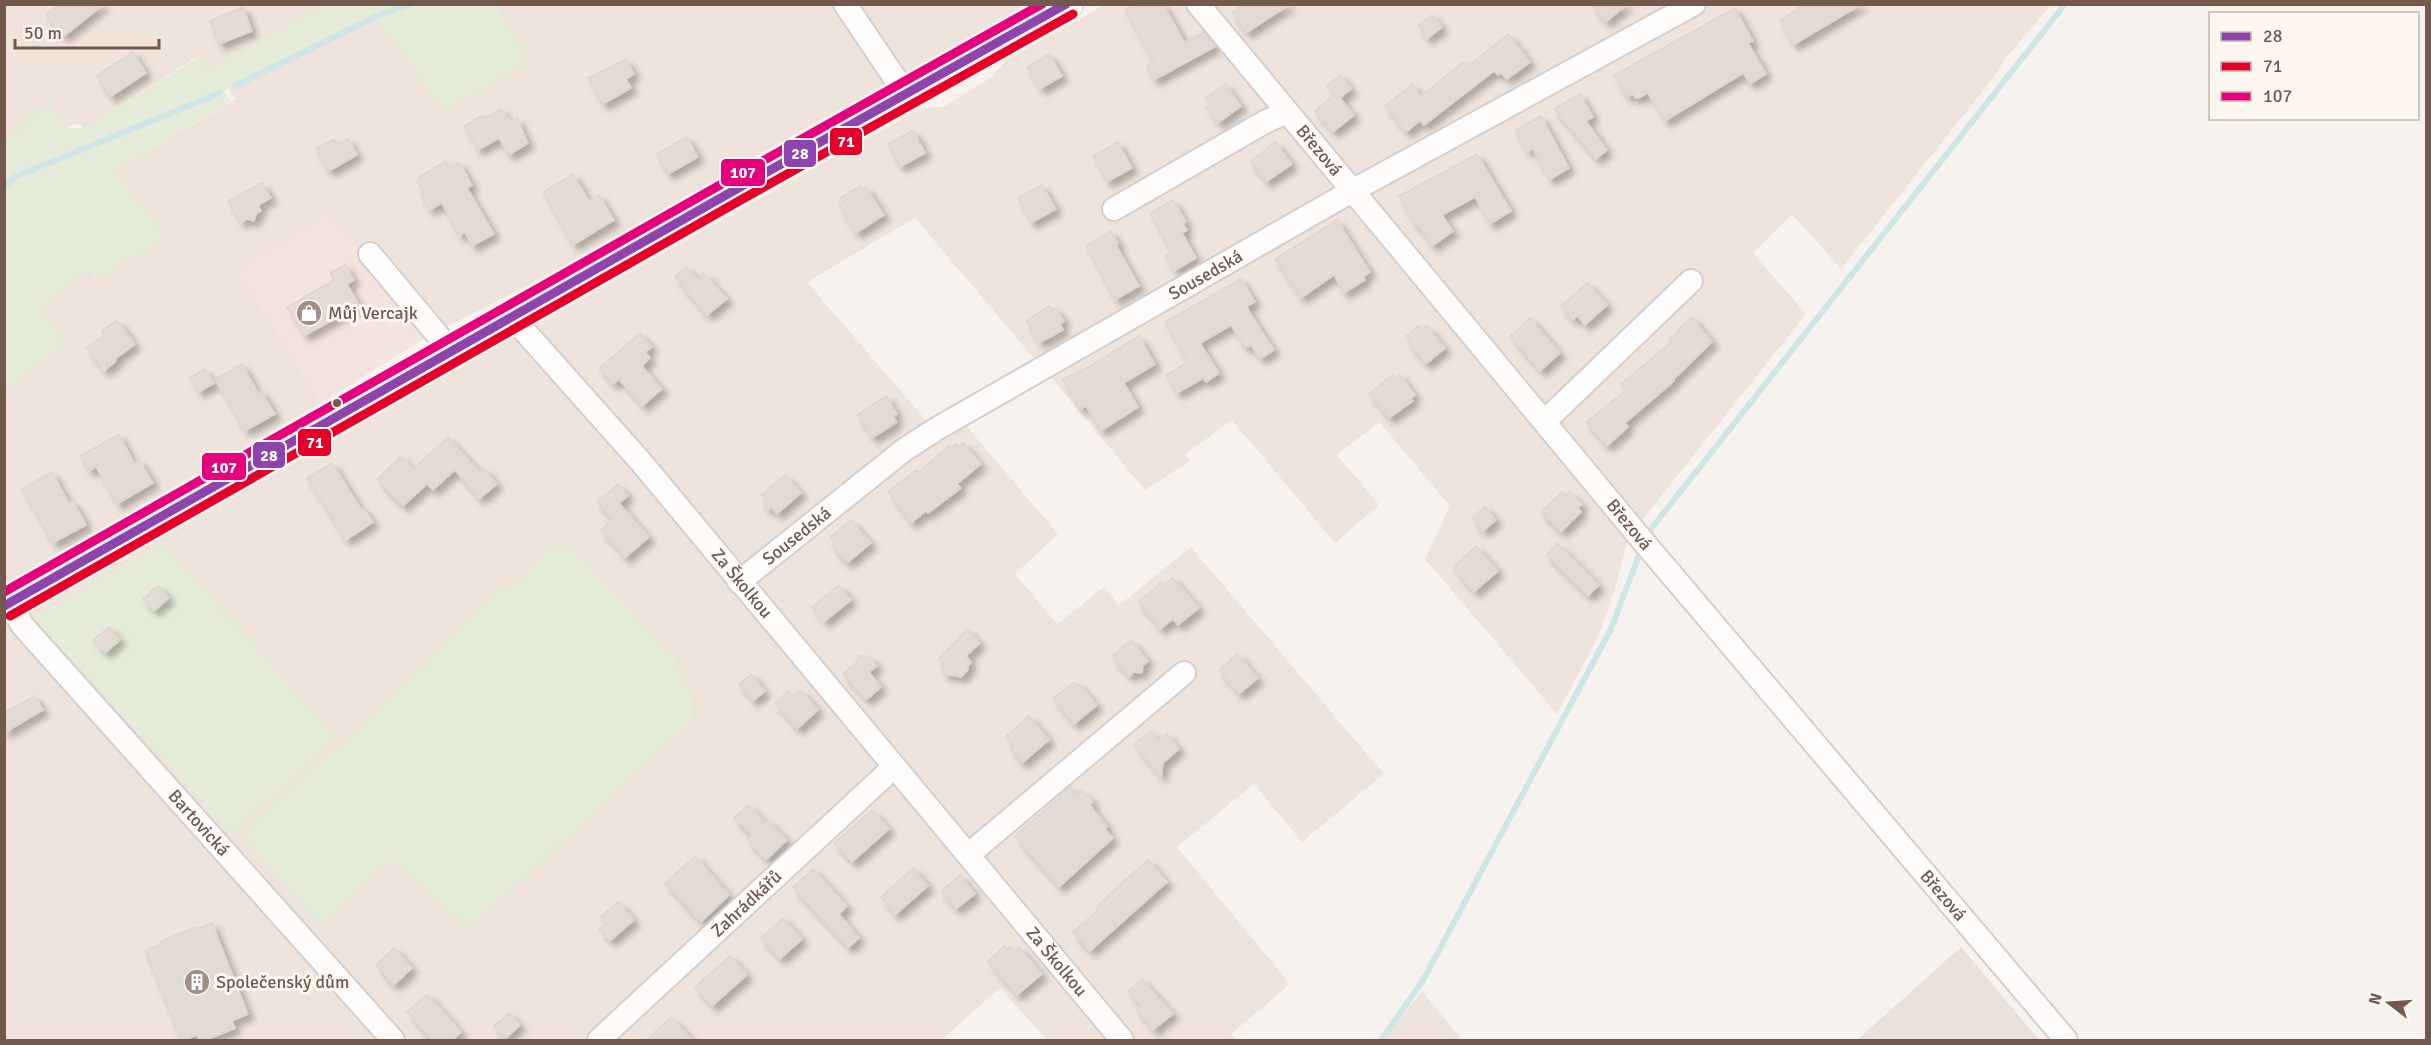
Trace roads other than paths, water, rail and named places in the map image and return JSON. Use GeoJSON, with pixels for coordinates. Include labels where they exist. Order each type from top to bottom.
{"type":"FeatureCollection","features":[{"type":"Feature","properties":{"kind":"main road"},"geometry":{"type":"LineString","coordinates":[[7,604],[1067,4]]}},
{"type":"Feature","properties":{"kind":"street"},"geometry":{"type":"LineString","coordinates":[[845,4],[907,96]]}},
{"type":"Feature","properties":{"kind":"street","name":"Březová"},"geometry":{"type":"LineString","coordinates":[[1198,4],[1642,540],[2066,1041]]}},
{"type":"Feature","properties":{"kind":"street","name":"Sousedská"},"geometry":{"type":"LineString","coordinates":[[739,582],[904,450],[1352,191],[1694,4]]}},
{"type":"Feature","properties":{"kind":"street"},"geometry":{"type":"LineString","coordinates":[[1114,209],[1286,112]]}},
{"type":"Feature","properties":{"kind":"street"},"geometry":{"type":"LineString","coordinates":[[370,254],[451,351]]}},
{"type":"Feature","properties":{"kind":"street"},"geometry":{"type":"LineString","coordinates":[[1545,421],[1691,281]]}},
{"type":"Feature","properties":{"kind":"street","name":"Za Školkou"},"geometry":{"type":"LineString","coordinates":[[512,317],[641,462],[968,855],[1028,931],[1122,1041]]}},
{"type":"Feature","properties":{"kind":"street","name":"Bartovická"},"geometry":{"type":"LineString","coordinates":[[7,604],[23,626],[393,1041]]}},
{"type":"Feature","properties":{"kind":"street"},"geometry":{"type":"LineString","coordinates":[[968,855],[1184,673]]}},
{"type":"Feature","properties":{"kind":"street","name":"Zahrádkářů"},"geometry":{"type":"LineString","coordinates":[[599,1041],[894,767]]}},
{"type":"Feature","properties":{"kind":"waterway"},"geometry":{"type":"LineString","coordinates":[[235,86],[381,14],[412,4]]}},
{"type":"Feature","properties":{"kind":"waterway"},"geometry":{"type":"LineString","coordinates":[[1647,534],[2065,4]]}},
{"type":"Feature","properties":{"kind":"waterway"},"geometry":{"type":"LineString","coordinates":[[4,186],[17,176],[220,93]]}},
{"type":"Feature","properties":{"kind":"waterway"},"geometry":{"type":"LineString","coordinates":[[1381,1040],[1422,982],[1611,629],[1642,547]]}},
{"type":"Feature","properties":{"kind":"place","name":"Můj Vercajk"},"geometry":{"type":"Point","coordinates":[309,313]}},
{"type":"Feature","properties":{"kind":"place","name":"Společenský dům"},"geometry":{"type":"Point","coordinates":[197,982]}}]}
